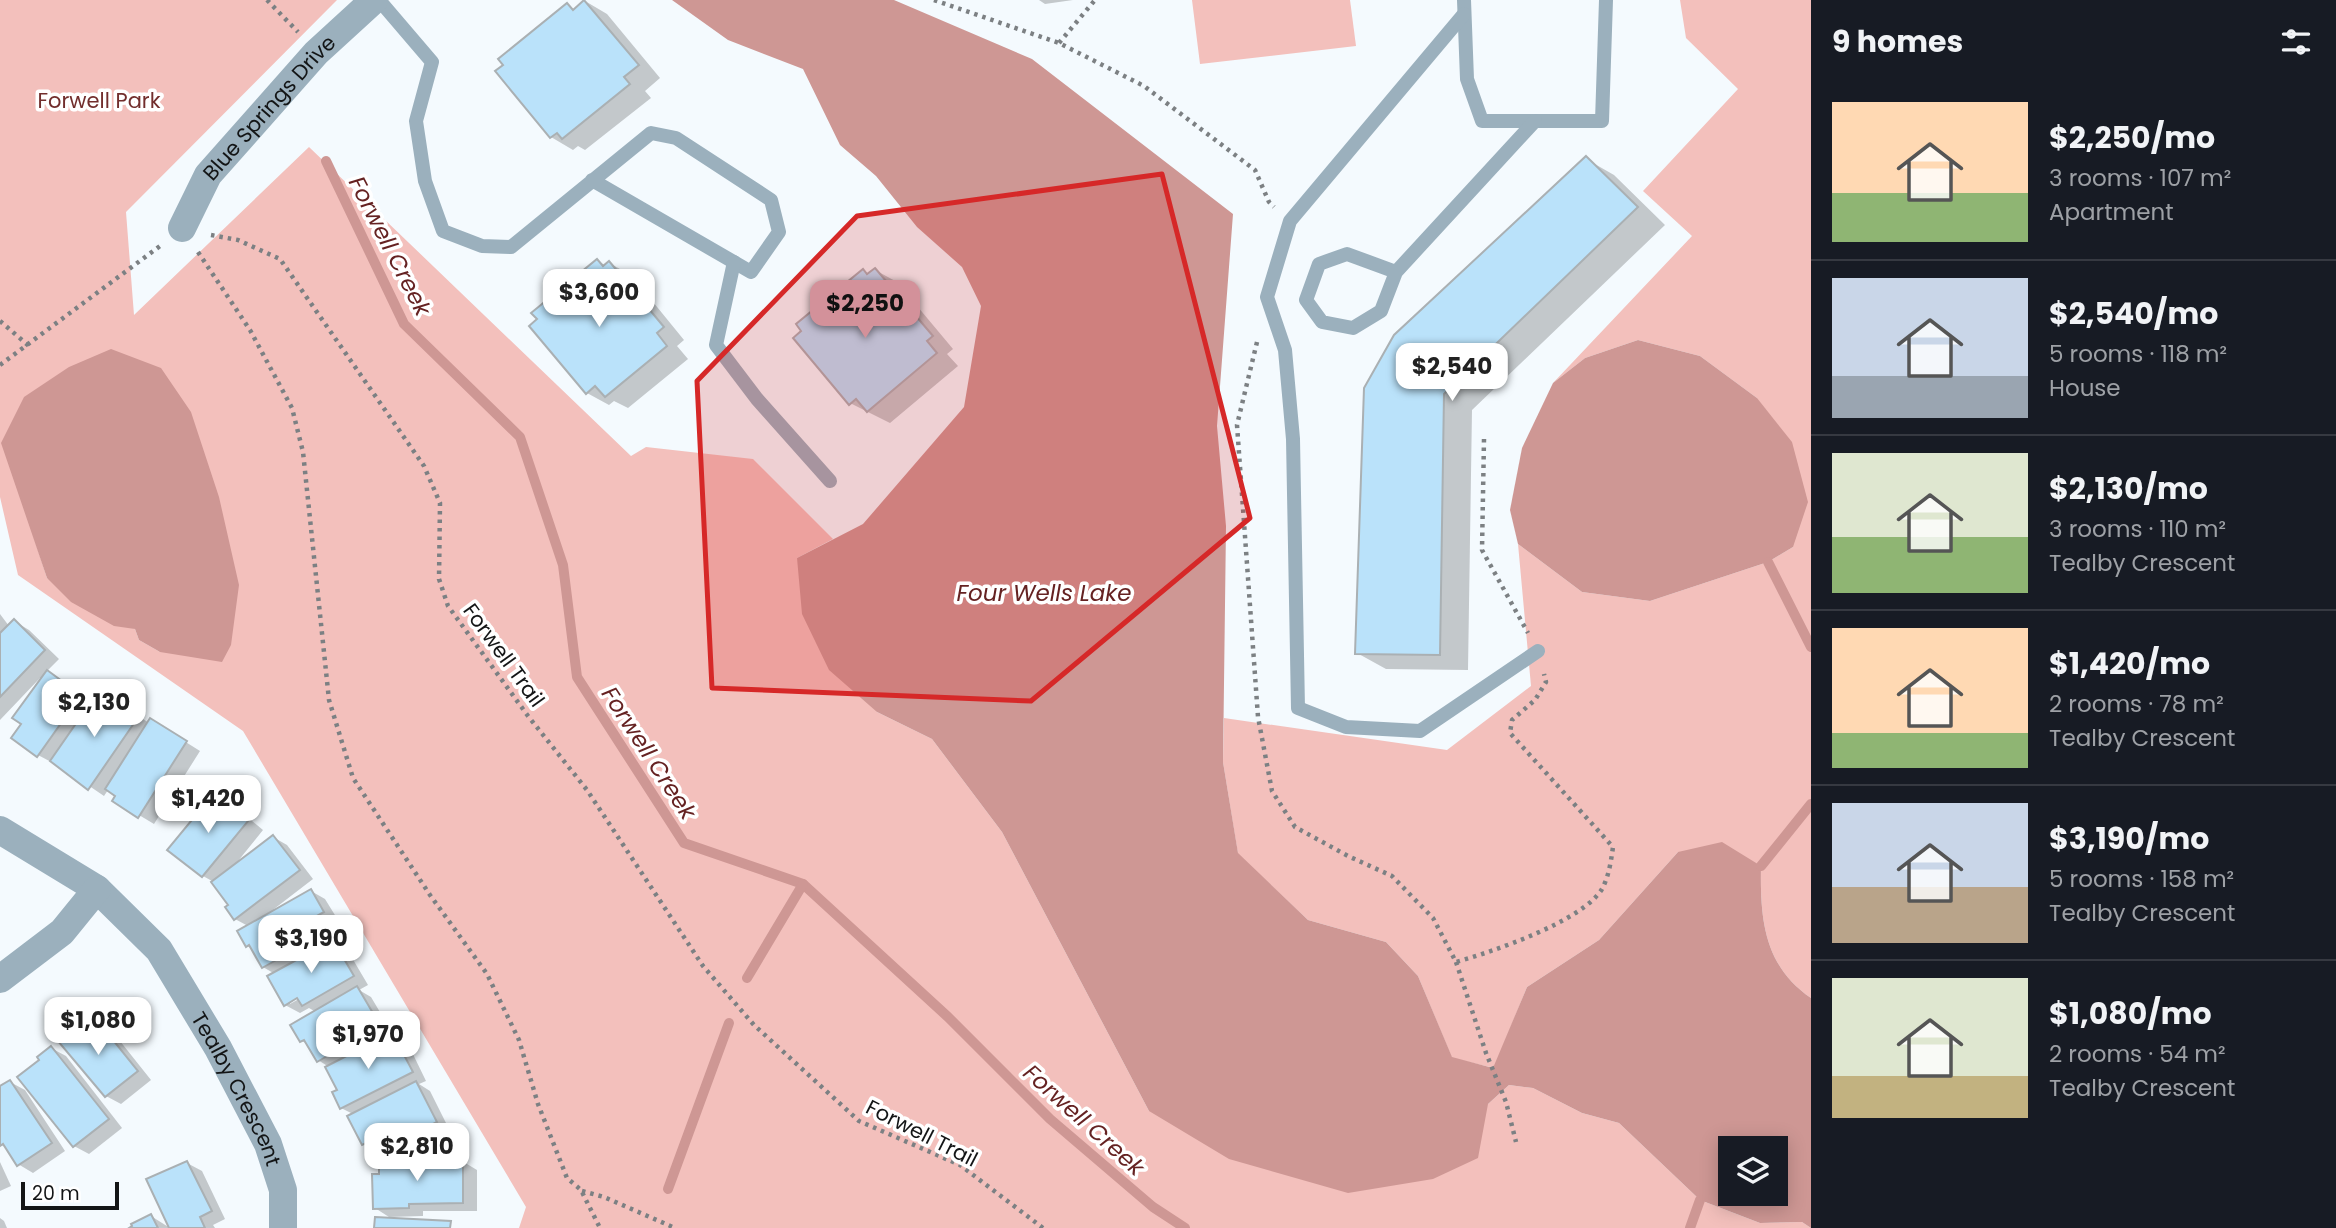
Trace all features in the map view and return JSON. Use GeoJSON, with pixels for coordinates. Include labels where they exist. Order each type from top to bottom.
{"type":"FeatureCollection","features":[{"type":"Feature","properties":{"kind":"street","name":"Blue Springs Drive"},"geometry":{"type":"LineString","coordinates":[[182,228],[208,175],[316,53],[376,0]]}},
{"type":"Feature","properties":{"kind":"street","name":"Tealby Crescent"},"geometry":{"type":"LineString","coordinates":[[0,830],[97,889],[159,950],[218,1048],[268,1143],[283,1190],[284,1228]]}},
{"type":"Feature","properties":{"kind":"street"},"geometry":{"type":"LineString","coordinates":[[0,979],[62,932],[97,889]]}},
{"type":"Feature","properties":{"kind":"lane"},"geometry":{"type":"LineString","coordinates":[[376,0],[432,62],[416,121],[425,181],[443,231],[482,246],[511,247],[592,180],[651,133],[676,138],[771,200],[779,232],[751,272],[592,180]]}},
{"type":"Feature","properties":{"kind":"lane"},"geometry":{"type":"LineString","coordinates":[[1464,7],[1466,79],[1482,121],[1602,121],[1606,0]]}},
{"type":"Feature","properties":{"kind":"lane"},"geometry":{"type":"LineString","coordinates":[[1464,7],[1290,221],[1268,297],[1285,350],[1293,439],[1298,708],[1346,727],[1420,731],[1538,651]]}},
{"type":"Feature","properties":{"kind":"lane"},"geometry":{"type":"LineString","coordinates":[[1396,272],[1347,254],[1319,264],[1306,300],[1322,322],[1353,328],[1381,311],[1396,272],[1535,121]]}},
{"type":"Feature","properties":{"kind":"lane"},"geometry":{"type":"LineString","coordinates":[[734,262],[716,345],[757,399],[830,481]]}},
{"type":"Feature","properties":{"kind":"path"},"geometry":{"type":"LineString","coordinates":[[267,0],[316,53]]}},
{"type":"Feature","properties":{"kind":"path"},"geometry":{"type":"LineString","coordinates":[[934,0],[1059,43],[1144,86],[1255,170],[1269,202],[1290,221]]}},
{"type":"Feature","properties":{"kind":"path"},"geometry":{"type":"LineString","coordinates":[[1059,43],[1095,0]]}},
{"type":"Feature","properties":{"kind":"path"},"geometry":{"type":"LineString","coordinates":[[0,365],[29,346],[182,228],[250,330],[292,408],[303,452],[329,700],[353,778],[430,895],[487,974],[519,1040],[538,1104],[567,1178],[581,1190],[600,1228]]}},
{"type":"Feature","properties":{"kind":"path","name":"Forwell Trail"},"geometry":{"type":"LineString","coordinates":[[182,228],[238,240],[280,259],[424,466],[440,503],[439,579],[448,606],[528,716],[587,790],[703,966],[754,1026],[859,1122],[960,1165],[1043,1228]]}},
{"type":"Feature","properties":{"kind":"path"},"geometry":{"type":"LineString","coordinates":[[0,321],[29,346]]}},
{"type":"Feature","properties":{"kind":"path"},"geometry":{"type":"LineString","coordinates":[[1484,439],[1482,550],[1538,651]]}},
{"type":"Feature","properties":{"kind":"path"},"geometry":{"type":"LineString","coordinates":[[1456,962],[1486,1053],[1506,1102],[1516,1142]]}},
{"type":"Feature","properties":{"kind":"path"},"geometry":{"type":"LineString","coordinates":[[581,1190],[604,1197],[675,1228]]}},
{"type":"Feature","properties":{"kind":"highlighted area"},"geometry":{"type":"Polygon","coordinates":[[[1162,174],[1250,518],[1031,701],[712,688],[697,381],[857,216],[1162,174]]]}},
{"type":"Feature","properties":{"kind":"green space","name":"Forwell Park"},"geometry":{"type":"Polygon","coordinates":[[[0,0],[337,0],[126,212],[134,315],[309,147],[631,456],[646,447],[753,459],[833,539],[797,558],[877,712],[932,739],[1002,832],[1149,1111],[1488,1104],[1509,1085],[1533,1088],[1582,1113],[1619,1123],[1700,1200],[1760,1223],[1802,1222],[1811,1228],[519,1228],[526,1207],[243,731],[18,575],[0,497],[0,0]],[[26,513],[47,578],[135,629],[139,640],[160,652],[26,513]]]}},
{"type":"Feature","properties":{"kind":"green space"},"geometry":{"type":"Polygon","coordinates":[[[1192,0],[1350,0],[1356,46],[1200,64],[1192,0]]]}},
{"type":"Feature","properties":{"kind":"green space"},"geometry":{"type":"Polygon","coordinates":[[[1680,0],[1811,0],[1811,998],[1795,985],[1774,956],[1764,923],[1761,866],[1678,852],[1599,940],[1527,987],[1494,1068],[1452,1058],[1418,976],[1386,942],[1308,920],[1238,854],[1223,762],[1224,718],[1447,750],[1531,686],[1518,544],[1582,592],[1650,601],[1768,562],[1793,547],[1757,398],[1700,356],[1638,340],[1585,358],[1553,383],[1692,236],[1643,191],[1738,89],[1686,38],[1680,0]]]}},
{"type":"Feature","properties":{"kind":"water","name":"Four Wells Lake"},"geometry":{"type":"Polygon","coordinates":[[[672,0],[894,0],[1032,59],[1233,214],[1217,426],[1226,526],[1223,762],[1238,853],[1308,920],[1386,942],[1418,976],[1452,1057],[1493,1068],[1527,987],[1599,940],[1678,852],[1722,842],[1761,866],[1764,923],[1774,956],[1795,985],[1811,998],[1811,1228],[1802,1222],[1760,1223],[1700,1200],[1619,1123],[1582,1113],[1533,1088],[1509,1085],[1488,1104],[1478,1158],[1433,1179],[1348,1193],[1229,1159],[1149,1111],[1002,832],[932,739],[877,712],[829,670],[802,614],[797,558],[863,524],[964,407],[981,306],[962,267],[917,227],[876,176],[840,145],[803,69],[728,40],[672,0]]]}},
{"type":"Feature","properties":{"kind":"water"},"geometry":{"type":"Polygon","coordinates":[[[1638,340],[1700,356],[1757,398],[1792,442],[1808,502],[1793,547],[1768,562],[1650,601],[1582,592],[1518,544],[1510,510],[1522,448],[1553,383],[1585,358],[1638,340]]]}},
{"type":"Feature","properties":{"kind":"water"},"geometry":{"type":"Polygon","coordinates":[[[111,349],[161,368],[191,412],[219,497],[239,585],[231,645],[222,662],[160,652],[139,640],[135,629],[114,626],[71,602],[47,578],[1,443],[24,397],[69,367],[111,349]]]}},
{"type":"Feature","properties":{"kind":"building"},"geometry":{"type":"Polygon","coordinates":[[[584,0],[639,65],[624,77],[630,84],[562,139],[557,133],[550,138],[495,71],[503,65],[498,59],[567,3],[573,10],[584,0]]]}},
{"type":"Feature","properties":{"kind":"building"},"geometry":{"type":"Polygon","coordinates":[[[1586,156],[1638,207],[1444,394],[1440,655],[1355,654],[1364,388],[1394,335],[1586,156]]]}},
{"type":"Feature","properties":{"kind":"building"},"geometry":{"type":"Polygon","coordinates":[[[597,259],[603,266],[609,261],[664,327],[657,333],[667,346],[605,397],[595,386],[586,394],[529,326],[537,319],[531,313],[597,259]]]}},
{"type":"Feature","properties":{"kind":"building"},"geometry":{"type":"Polygon","coordinates":[[[875,268],[933,336],[927,341],[937,353],[867,412],[856,399],[849,405],[793,338],[801,331],[796,324],[863,269],[867,274],[875,268]]]}},
{"type":"Feature","properties":{"kind":"building"},"geometry":{"type":"Polygon","coordinates":[[[14,619],[45,650],[0,697],[0,633],[14,619]]]}},
{"type":"Feature","properties":{"kind":"building"},"geometry":{"type":"Polygon","coordinates":[[[47,670],[81,695],[37,757],[11,738],[21,724],[12,718],[47,670]]]}},
{"type":"Feature","properties":{"kind":"building"},"geometry":{"type":"Polygon","coordinates":[[[100,689],[139,716],[88,790],[50,761],[100,689]]]}},
{"type":"Feature","properties":{"kind":"building"},"geometry":{"type":"Polygon","coordinates":[[[150,718],[187,741],[138,818],[112,801],[115,796],[105,789],[150,718]]]}},
{"type":"Feature","properties":{"kind":"building"},"geometry":{"type":"Polygon","coordinates":[[[215,792],[249,820],[202,877],[167,850],[215,792]]]}},
{"type":"Feature","properties":{"kind":"building"},"geometry":{"type":"Polygon","coordinates":[[[273,835],[300,870],[234,920],[225,907],[228,905],[211,882],[273,835]]]}},
{"type":"Feature","properties":{"kind":"building"},"geometry":{"type":"Polygon","coordinates":[[[311,889],[324,912],[313,918],[323,934],[262,968],[249,945],[246,947],[237,931],[311,889]]]}},
{"type":"Feature","properties":{"kind":"building"},"geometry":{"type":"Polygon","coordinates":[[[333,940],[354,976],[302,1006],[297,998],[284,1006],[267,976],[333,940]]]}},
{"type":"Feature","properties":{"kind":"building"},"geometry":{"type":"Polygon","coordinates":[[[357,986],[380,1025],[317,1062],[304,1040],[300,1042],[290,1025],[357,986]]]}},
{"type":"Feature","properties":{"kind":"building"},"geometry":{"type":"Polygon","coordinates":[[[83,1019],[93,1032],[101,1025],[138,1071],[105,1097],[57,1040],[83,1019]]]}},
{"type":"Feature","properties":{"kind":"building"},"geometry":{"type":"Polygon","coordinates":[[[394,1036],[413,1072],[340,1109],[332,1092],[337,1090],[325,1067],[366,1046],[367,1049],[394,1036]]]}},
{"type":"Feature","properties":{"kind":"building"},"geometry":{"type":"Polygon","coordinates":[[[51,1046],[109,1119],[73,1147],[17,1077],[39,1060],[37,1057],[51,1046]]]}},
{"type":"Feature","properties":{"kind":"building"},"geometry":{"type":"Polygon","coordinates":[[[10,1080],[52,1143],[17,1166],[3,1144],[0,1146],[0,1086],[10,1080]]]}},
{"type":"Feature","properties":{"kind":"building"},"geometry":{"type":"Polygon","coordinates":[[[416,1081],[437,1122],[372,1155],[366,1143],[362,1145],[347,1116],[416,1081]]]}},
{"type":"Feature","properties":{"kind":"building"},"geometry":{"type":"Polygon","coordinates":[[[463,1160],[463,1203],[409,1204],[409,1208],[373,1209],[372,1174],[379,1174],[379,1161],[463,1160]]]}},
{"type":"Feature","properties":{"kind":"building"},"geometry":{"type":"Polygon","coordinates":[[[187,1161],[212,1211],[200,1217],[205,1228],[169,1228],[146,1179],[187,1161]]]}},
{"type":"Feature","properties":{"kind":"building"},"geometry":{"type":"Polygon","coordinates":[[[151,1214],[158,1228],[129,1228],[131,1224],[151,1214]]]}},
{"type":"Feature","properties":{"kind":"building"},"geometry":{"type":"Polygon","coordinates":[[[375,1217],[451,1221],[450,1228],[374,1228],[375,1217]]]}},
{"type":"Feature","properties":{"kind":"waterway","name":"Forwell Creek"},"geometry":{"type":"LineString","coordinates":[[326,161],[404,324],[520,437],[563,565],[577,677],[684,843],[803,884],[948,1017],[1050,1119],[1153,1207],[1185,1228]]}},
{"type":"Feature","properties":{"kind":"waterway"},"geometry":{"type":"LineString","coordinates":[[1768,562],[1811,647]]}},
{"type":"Feature","properties":{"kind":"waterway"},"geometry":{"type":"LineString","coordinates":[[1761,866],[1811,804]]}},
{"type":"Feature","properties":{"kind":"waterway"},"geometry":{"type":"LineString","coordinates":[[747,978],[803,884]]}},
{"type":"Feature","properties":{"kind":"waterway"},"geometry":{"type":"LineString","coordinates":[[668,1189],[729,1023]]}},
{"type":"Feature","properties":{"kind":"waterway"},"geometry":{"type":"LineString","coordinates":[[1690,1228],[1700,1200]]}}]}
